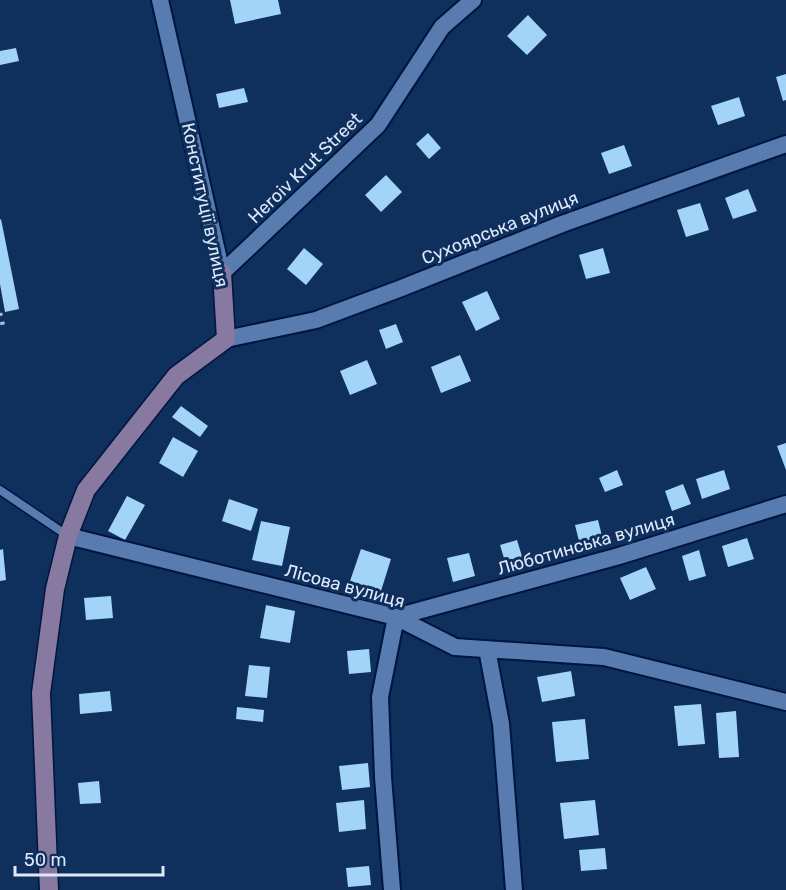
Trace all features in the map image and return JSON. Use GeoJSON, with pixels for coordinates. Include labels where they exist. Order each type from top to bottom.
{"type":"FeatureCollection","features":[{"type":"Feature","properties":{"kind":"street","name":"Конституції вулиця"},"geometry":{"type":"LineString","coordinates":[[160,0],[222,273],[226,339]]}},
{"type":"Feature","properties":{"kind":"street","name":"Heroiv Krut Street"},"geometry":{"type":"LineString","coordinates":[[222,273],[378,126],[442,27],[473,0]]}},
{"type":"Feature","properties":{"kind":"street","name":"Сухоярська вулиця"},"geometry":{"type":"LineString","coordinates":[[226,339],[316,320],[573,219],[786,144]]}},
{"type":"Feature","properties":{"kind":"street"},"geometry":{"type":"LineString","coordinates":[[50,890],[41,693],[55,589],[68,536],[86,490],[176,376],[226,339]]}},
{"type":"Feature","properties":{"kind":"street","name":"Люботинська вулиця"},"geometry":{"type":"LineString","coordinates":[[396,617],[619,556],[786,504]]}},
{"type":"Feature","properties":{"kind":"street","name":"Лісова вулиця"},"geometry":{"type":"LineString","coordinates":[[68,536],[396,617],[455,647],[604,657],[786,702]]}},
{"type":"Feature","properties":{"kind":"street"},"geometry":{"type":"LineString","coordinates":[[392,890],[383,777],[380,697],[396,617]]}},
{"type":"Feature","properties":{"kind":"street"},"geometry":{"type":"LineString","coordinates":[[487,649],[501,724],[514,890]]}},
{"type":"Feature","properties":{"kind":"lane"},"geometry":{"type":"LineString","coordinates":[[0,490],[68,536]]}},
{"type":"Feature","properties":{"kind":"building"},"geometry":{"type":"Polygon","coordinates":[[[230,0],[278,0],[281,14],[235,24],[230,0]]]}},
{"type":"Feature","properties":{"kind":"building"},"geometry":{"type":"Polygon","coordinates":[[[528,15],[547,35],[527,55],[507,36],[528,15]]]}},
{"type":"Feature","properties":{"kind":"building"},"geometry":{"type":"Polygon","coordinates":[[[16,48],[19,61],[0,65],[0,51],[16,48]]]}},
{"type":"Feature","properties":{"kind":"building"},"geometry":{"type":"Polygon","coordinates":[[[786,74],[786,100],[783,101],[776,77],[786,74]]]}},
{"type":"Feature","properties":{"kind":"building"},"geometry":{"type":"Polygon","coordinates":[[[244,88],[248,102],[219,108],[216,94],[244,88]]]}},
{"type":"Feature","properties":{"kind":"building"},"geometry":{"type":"Polygon","coordinates":[[[739,97],[745,116],[718,125],[711,106],[739,97]]]}},
{"type":"Feature","properties":{"kind":"building"},"geometry":{"type":"Polygon","coordinates":[[[428,133],[441,148],[429,159],[416,144],[428,133]]]}},
{"type":"Feature","properties":{"kind":"building"},"geometry":{"type":"Polygon","coordinates":[[[624,145],[632,166],[609,174],[601,153],[624,145]]]}},
{"type":"Feature","properties":{"kind":"building"},"geometry":{"type":"Polygon","coordinates":[[[386,175],[402,192],[381,212],[365,195],[386,175]]]}},
{"type":"Feature","properties":{"kind":"building"},"geometry":{"type":"Polygon","coordinates":[[[748,189],[757,211],[733,219],[725,198],[748,189]]]}},
{"type":"Feature","properties":{"kind":"building"},"geometry":{"type":"Polygon","coordinates":[[[700,203],[709,230],[686,237],[677,210],[700,203]]]}},
{"type":"Feature","properties":{"kind":"building"},"geometry":{"type":"Polygon","coordinates":[[[1,219],[19,309],[5,312],[0,284],[1,219]]]}},
{"type":"Feature","properties":{"kind":"building"},"geometry":{"type":"Polygon","coordinates":[[[304,248],[323,264],[306,285],[287,269],[304,248]]]}},
{"type":"Feature","properties":{"kind":"building"},"geometry":{"type":"Polygon","coordinates":[[[603,248],[610,273],[586,279],[579,255],[603,248]]]}},
{"type":"Feature","properties":{"kind":"building"},"geometry":{"type":"Polygon","coordinates":[[[487,291],[500,319],[476,331],[462,302],[487,291]]]}},
{"type":"Feature","properties":{"kind":"building"},"geometry":{"type":"Polygon","coordinates":[[[396,324],[403,342],[386,349],[379,330],[396,324]]]}},
{"type":"Feature","properties":{"kind":"building"},"geometry":{"type":"Polygon","coordinates":[[[460,355],[471,381],[441,393],[431,367],[460,355]]]}},
{"type":"Feature","properties":{"kind":"building"},"geometry":{"type":"Polygon","coordinates":[[[367,360],[377,384],[350,395],[340,371],[367,360]]]}},
{"type":"Feature","properties":{"kind":"building"},"geometry":{"type":"Polygon","coordinates":[[[181,406],[208,426],[200,437],[172,417],[181,406]]]}},
{"type":"Feature","properties":{"kind":"building"},"geometry":{"type":"Polygon","coordinates":[[[173,437],[198,451],[183,477],[159,463],[173,437]]]}},
{"type":"Feature","properties":{"kind":"building"},"geometry":{"type":"Polygon","coordinates":[[[786,443],[786,470],[777,446],[786,443]]]}},
{"type":"Feature","properties":{"kind":"building"},"geometry":{"type":"Polygon","coordinates":[[[617,470],[623,485],[605,492],[599,478],[617,470]]]}},
{"type":"Feature","properties":{"kind":"building"},"geometry":{"type":"Polygon","coordinates":[[[724,470],[730,489],[702,499],[696,479],[724,470]]]}},
{"type":"Feature","properties":{"kind":"building"},"geometry":{"type":"Polygon","coordinates":[[[683,484],[691,504],[672,511],[665,491],[683,484]]]}},
{"type":"Feature","properties":{"kind":"building"},"geometry":{"type":"Polygon","coordinates":[[[127,496],[145,505],[125,540],[108,531],[127,496]]]}},
{"type":"Feature","properties":{"kind":"building"},"geometry":{"type":"Polygon","coordinates":[[[229,499],[258,509],[251,531],[222,521],[229,499]]]}},
{"type":"Feature","properties":{"kind":"building"},"geometry":{"type":"Polygon","coordinates":[[[598,520],[604,544],[581,549],[575,525],[598,520]]]}},
{"type":"Feature","properties":{"kind":"building"},"geometry":{"type":"Polygon","coordinates":[[[261,521],[290,527],[282,566],[252,560],[261,521]]]}},
{"type":"Feature","properties":{"kind":"building"},"geometry":{"type":"Polygon","coordinates":[[[747,538],[754,559],[728,567],[722,546],[747,538]]]}},
{"type":"Feature","properties":{"kind":"building"},"geometry":{"type":"Polygon","coordinates":[[[517,540],[524,563],[507,568],[500,545],[517,540]]]}},
{"type":"Feature","properties":{"kind":"building"},"geometry":{"type":"Polygon","coordinates":[[[3,549],[6,580],[0,581],[0,550],[3,549]]]}},
{"type":"Feature","properties":{"kind":"building"},"geometry":{"type":"Polygon","coordinates":[[[361,549],[391,559],[381,591],[350,581],[361,549]]]}},
{"type":"Feature","properties":{"kind":"building"},"geometry":{"type":"Polygon","coordinates":[[[699,550],[706,576],[689,581],[682,556],[699,550]]]}},
{"type":"Feature","properties":{"kind":"building"},"geometry":{"type":"Polygon","coordinates":[[[469,553],[475,576],[453,582],[447,558],[469,553]]]}},
{"type":"Feature","properties":{"kind":"building"},"geometry":{"type":"Polygon","coordinates":[[[646,567],[656,589],[630,600],[620,578],[646,567]]]}},
{"type":"Feature","properties":{"kind":"building"},"geometry":{"type":"Polygon","coordinates":[[[111,596],[113,618],[86,620],[84,598],[111,596]]]}},
{"type":"Feature","properties":{"kind":"building"},"geometry":{"type":"Polygon","coordinates":[[[266,605],[295,611],[290,643],[260,638],[266,605]]]}},
{"type":"Feature","properties":{"kind":"building"},"geometry":{"type":"Polygon","coordinates":[[[369,649],[371,672],[349,674],[347,651],[369,649]]]}},
{"type":"Feature","properties":{"kind":"building"},"geometry":{"type":"Polygon","coordinates":[[[249,665],[270,667],[267,698],[245,696],[249,665]]]}},
{"type":"Feature","properties":{"kind":"building"},"geometry":{"type":"Polygon","coordinates":[[[571,671],[575,696],[542,702],[537,677],[571,671]]]}},
{"type":"Feature","properties":{"kind":"building"},"geometry":{"type":"Polygon","coordinates":[[[110,691],[112,711],[80,714],[79,694],[110,691]]]}},
{"type":"Feature","properties":{"kind":"building"},"geometry":{"type":"Polygon","coordinates":[[[701,704],[705,744],[678,746],[674,706],[701,704]]]}},
{"type":"Feature","properties":{"kind":"building"},"geometry":{"type":"Polygon","coordinates":[[[237,707],[264,710],[263,722],[236,719],[237,707]]]}},
{"type":"Feature","properties":{"kind":"building"},"geometry":{"type":"Polygon","coordinates":[[[736,711],[739,757],[719,758],[716,713],[736,711]]]}},
{"type":"Feature","properties":{"kind":"building"},"geometry":{"type":"Polygon","coordinates":[[[585,719],[589,759],[556,762],[552,722],[585,719]]]}},
{"type":"Feature","properties":{"kind":"building"},"geometry":{"type":"Polygon","coordinates":[[[368,763],[370,787],[342,790],[339,766],[368,763]]]}},
{"type":"Feature","properties":{"kind":"building"},"geometry":{"type":"Polygon","coordinates":[[[99,781],[101,803],[80,804],[78,783],[99,781]]]}},
{"type":"Feature","properties":{"kind":"building"},"geometry":{"type":"Polygon","coordinates":[[[364,800],[366,829],[339,832],[336,803],[364,800]]]}},
{"type":"Feature","properties":{"kind":"building"},"geometry":{"type":"Polygon","coordinates":[[[595,800],[599,835],[564,839],[560,803],[595,800]]]}},
{"type":"Feature","properties":{"kind":"building"},"geometry":{"type":"Polygon","coordinates":[[[605,848],[607,869],[581,871],[579,850],[605,848]]]}},
{"type":"Feature","properties":{"kind":"building"},"geometry":{"type":"Polygon","coordinates":[[[369,866],[371,885],[348,887],[346,868],[369,866]]]}},
{"type":"Feature","properties":{"kind":"railway"},"geometry":{"type":"LineString","coordinates":[[0,313],[4,330]]}}]}
